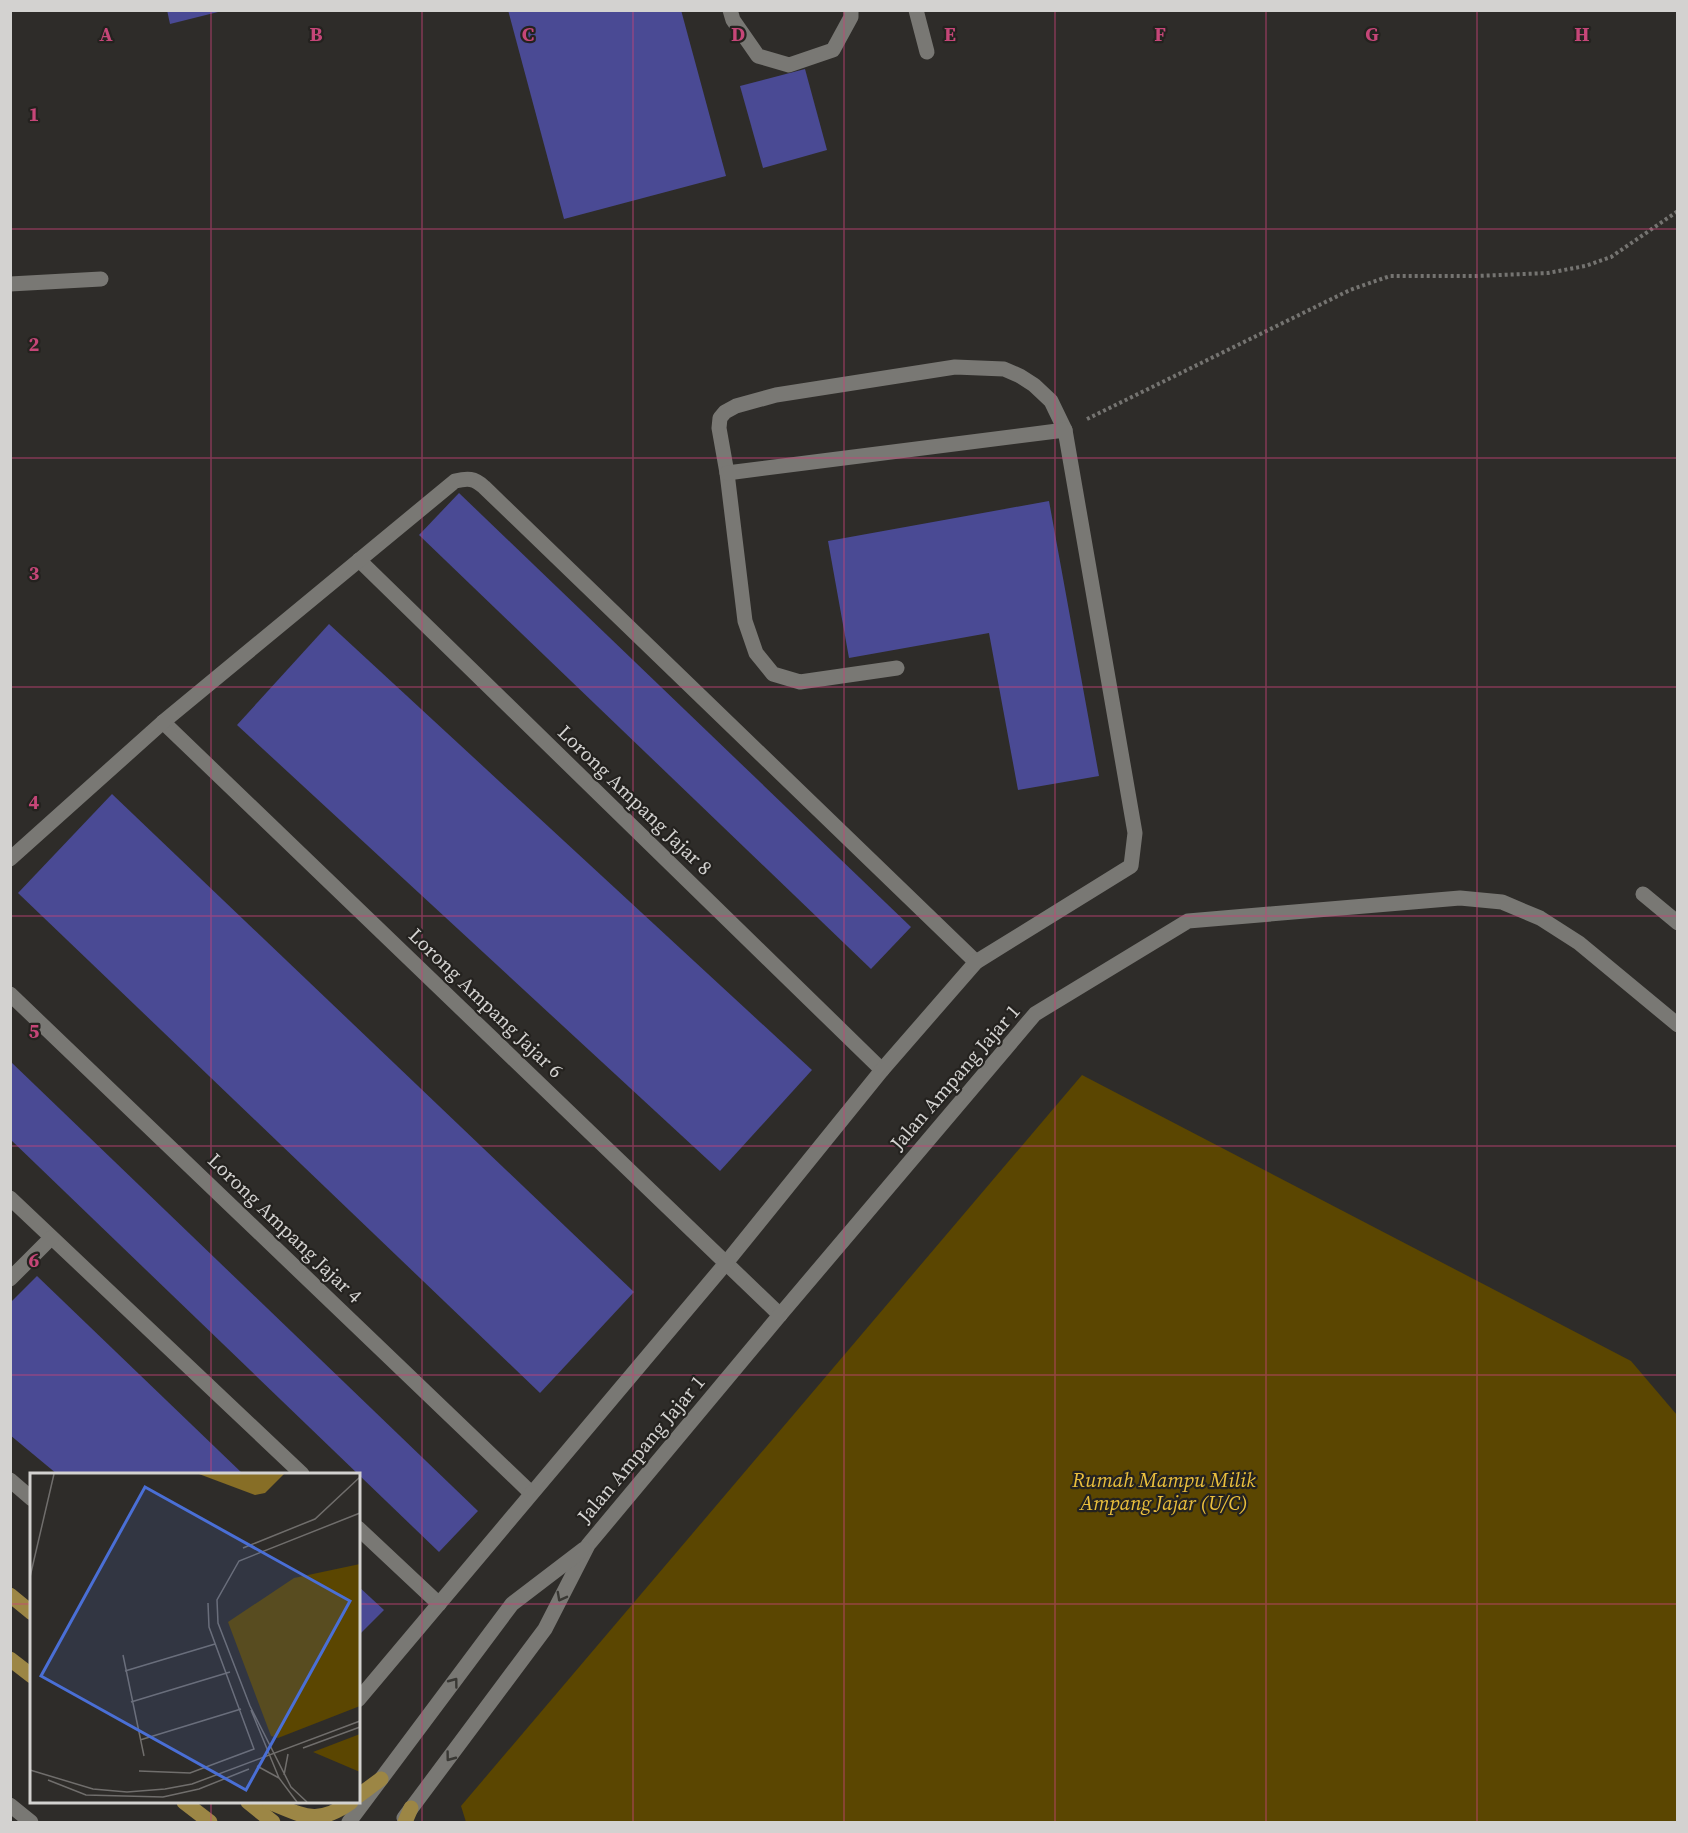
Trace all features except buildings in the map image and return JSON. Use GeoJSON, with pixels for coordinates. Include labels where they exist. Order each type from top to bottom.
{"type":"FeatureCollection","features":[{"type":"Feature","properties":{"kind":"main road"},"geometry":{"type":"LineString","coordinates":[[10,1595],[30,1611]]}},
{"type":"Feature","properties":{"kind":"main road"},"geometry":{"type":"LineString","coordinates":[[10,1659],[30,1674]]}},
{"type":"Feature","properties":{"kind":"main road"},"geometry":{"type":"LineString","coordinates":[[360,1795],[381,1779]]}},
{"type":"Feature","properties":{"kind":"main road"},"geometry":{"type":"LineString","coordinates":[[185,1803],[208,1822]]}},
{"type":"Feature","properties":{"kind":"main road"},"geometry":{"type":"LineString","coordinates":[[249,1803],[273,1822]]}},
{"type":"Feature","properties":{"kind":"main road"},"geometry":{"type":"LineString","coordinates":[[272,1803],[308,1817],[336,1812],[350,1803]]}},
{"type":"Feature","properties":{"kind":"street"},"geometry":{"type":"LineString","coordinates":[[730,10],[733,20],[758,56],[789,65],[833,50],[851,17],[851,10]]}},
{"type":"Feature","properties":{"kind":"street"},"geometry":{"type":"LineString","coordinates":[[916,10],[927,52]]}},
{"type":"Feature","properties":{"kind":"street"},"geometry":{"type":"LineString","coordinates":[[10,284],[101,279]]}},
{"type":"Feature","properties":{"kind":"street"},"geometry":{"type":"LineString","coordinates":[[360,1698],[726,1263],[882,1070],[976,962],[1131,866],[1135,833],[1065,430],[1051,401],[1034,385],[1004,369],[955,367],[776,395],[736,405],[720,418],[719,428],[727,473],[745,621],[756,653],[773,674],[801,682],[897,668]]}},
{"type":"Feature","properties":{"kind":"street"},"geometry":{"type":"LineString","coordinates":[[727,473],[1065,430]]}},
{"type":"Feature","properties":{"kind":"street"},"geometry":{"type":"LineString","coordinates":[[10,859],[163,722],[455,482],[467,478],[477,481],[484,487],[976,962]]}},
{"type":"Feature","properties":{"kind":"street","name":"Lorong Ampang Jajar 8"},"geometry":{"type":"LineString","coordinates":[[359,560],[882,1070]]}},
{"type":"Feature","properties":{"kind":"street","name":"Lorong Ampang Jajar 6"},"geometry":{"type":"LineString","coordinates":[[163,722],[780,1315]]}},
{"type":"Feature","properties":{"kind":"street"},"geometry":{"type":"LineString","coordinates":[[1643,894],[1677,923]]}},
{"type":"Feature","properties":{"kind":"street","name":"Jalan Ampang Jajar 1"},"geometry":{"type":"LineString","coordinates":[[406,1818],[544,1629],[588,1545],[1035,1014],[1188,921],[1460,898],[1502,902],[1540,918],[1579,943],[1677,1025]]}},
{"type":"Feature","properties":{"kind":"street","name":"Lorong Ampang Jajar 4"},"geometry":{"type":"LineString","coordinates":[[10,994],[531,1493]]}},
{"type":"Feature","properties":{"kind":"street"},"geometry":{"type":"LineString","coordinates":[[10,1198],[301,1473]]}},
{"type":"Feature","properties":{"kind":"street"},"geometry":{"type":"LineString","coordinates":[[10,1279],[51,1238]]}},
{"type":"Feature","properties":{"kind":"street"},"geometry":{"type":"LineString","coordinates":[[10,1480],[30,1497]]}},
{"type":"Feature","properties":{"kind":"street"},"geometry":{"type":"LineString","coordinates":[[360,1530],[439,1604]]}},
{"type":"Feature","properties":{"kind":"street","name":"Jalan Ampang Jajar 1"},"geometry":{"type":"LineString","coordinates":[[349,1822],[512,1604],[588,1545]]}},
{"type":"Feature","properties":{"kind":"street"},"geometry":{"type":"LineString","coordinates":[[10,1805],[31,1822]]}},
{"type":"Feature","properties":{"kind":"path"},"geometry":{"type":"LineString","coordinates":[[1065,430],[1350,290],[1390,276],[1548,273],[1584,266],[1611,257],[1677,212]]}},
{"type":"Feature","properties":{"kind":"green space","name":"Rumah Mampu Milik Ampang Jajar (U/C)"},"geometry":{"type":"Polygon","coordinates":[[[1082,1075],[1631,1361],[1677,1415],[1677,1822],[466,1822],[461,1806],[1082,1075]]]}}]}
